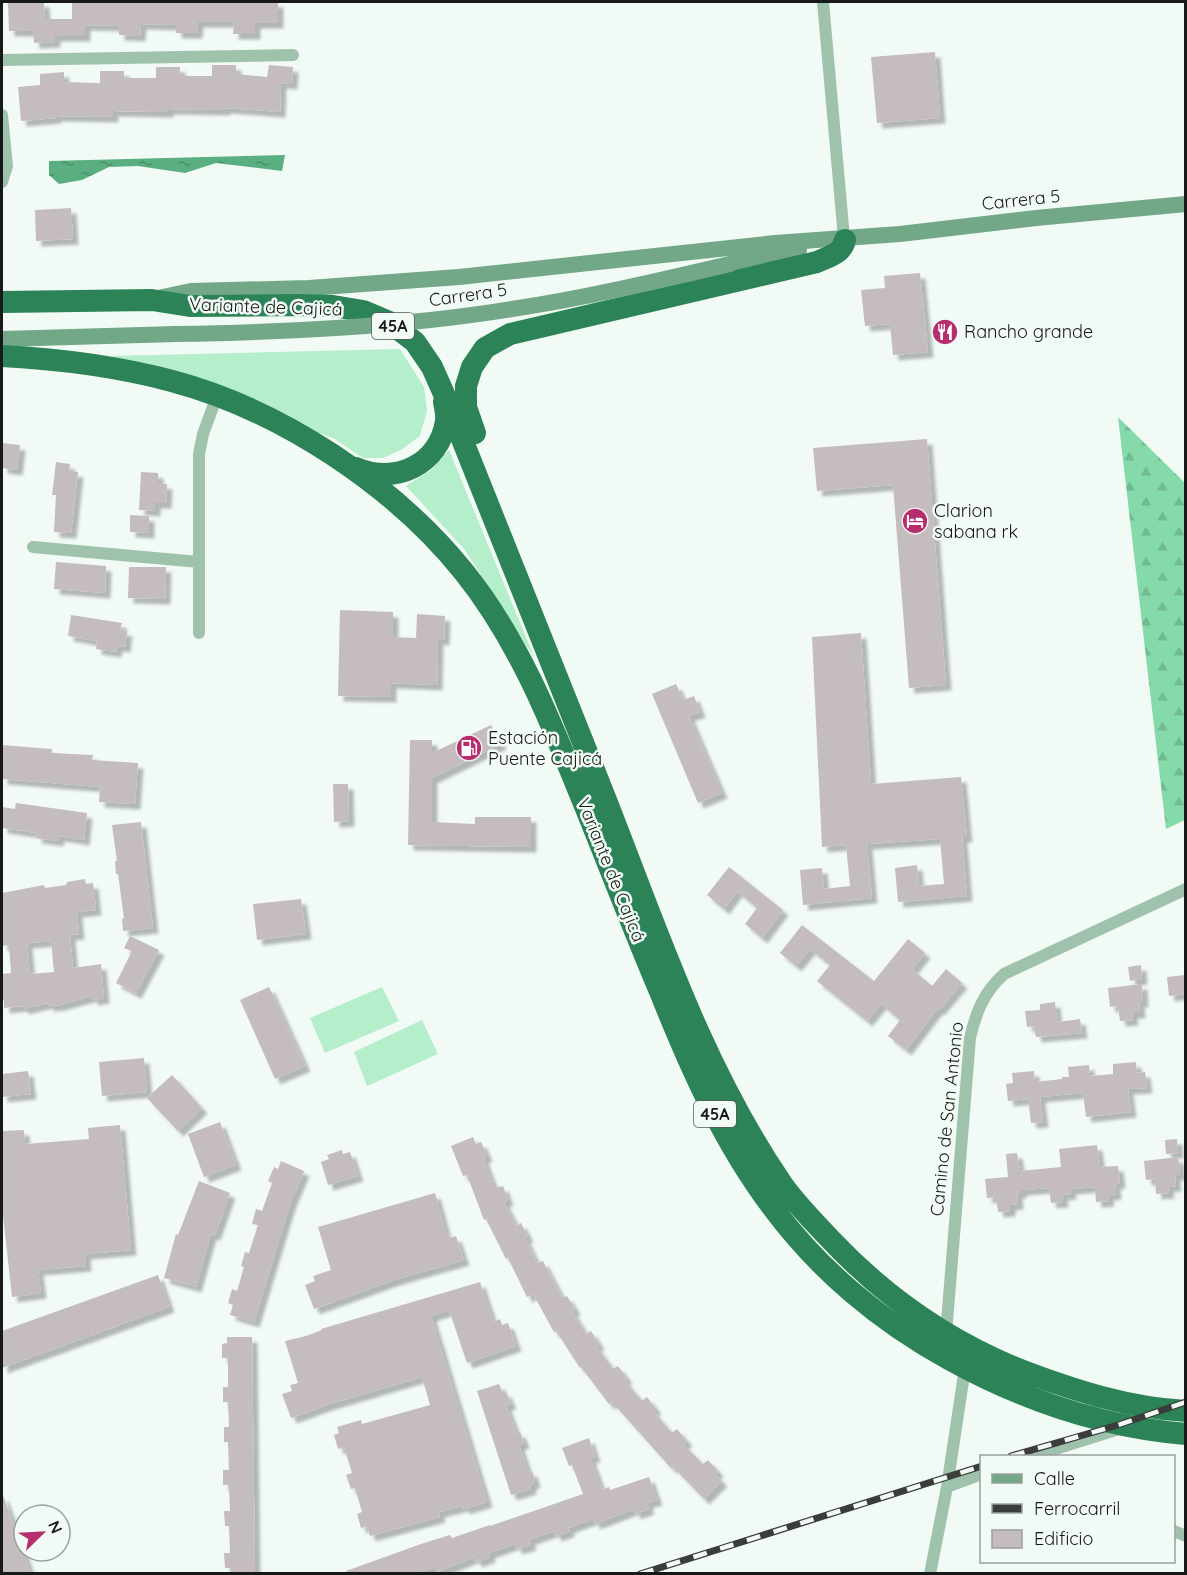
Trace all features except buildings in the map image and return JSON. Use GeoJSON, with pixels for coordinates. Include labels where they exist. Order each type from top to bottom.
{"type":"FeatureCollection","features":[{"type":"Feature","properties":{"kind":"highway"},"geometry":{"type":"LineString","coordinates":[[503,542],[496,492],[466,407],[466,386],[472,367],[485,348],[510,334],[817,261],[837,253],[850,238]]}},
{"type":"Feature","properties":{"kind":"highway","name":"45A"},"geometry":{"type":"LineString","coordinates":[[2,302],[152,300]]}},
{"type":"Feature","properties":{"kind":"highway","name":"Variante de Cajicá"},"geometry":{"type":"LineString","coordinates":[[152,300],[190,306],[333,306],[363,311],[389,322],[415,342],[432,367],[444,394],[684,998],[736,1109],[784,1185],[815,1223],[850,1260],[903,1306],[946,1334],[995,1360],[1062,1386],[1110,1401],[1185,1411]]}},
{"type":"Feature","properties":{"kind":"highway","name":"Variante de Cajicá"},"geometry":{"type":"LineString","coordinates":[[2,356],[78,362],[132,371],[175,381],[216,396],[267,418],[315,444],[347,464],[412,515],[440,544],[479,592],[513,646],[536,690],[560,742],[654,978],[706,1099],[742,1162],[774,1210],[815,1256],[866,1305],[920,1343],[965,1368],[1023,1396],[1064,1411],[1118,1425],[1185,1434]]}},
{"type":"Feature","properties":{"kind":"highway"},"geometry":{"type":"LineString","coordinates":[[347,464],[371,475],[397,475],[420,464],[438,445],[446,420],[444,394]]}},
{"type":"Feature","properties":{"kind":"main road","name":"Carrera 5"},"geometry":{"type":"LineString","coordinates":[[152,300],[191,291],[309,288],[459,277],[776,243],[850,238],[1185,204]]}},
{"type":"Feature","properties":{"kind":"main road","name":"Carrera 5"},"geometry":{"type":"LineString","coordinates":[[2,339],[288,332],[411,322],[511,309],[610,292],[850,238]]}},
{"type":"Feature","properties":{"kind":"street"},"geometry":{"type":"LineString","coordinates":[[823,2],[850,238]]}},
{"type":"Feature","properties":{"kind":"street"},"geometry":{"type":"LineString","coordinates":[[2,60],[292,55]]}},
{"type":"Feature","properties":{"kind":"street"},"geometry":{"type":"LineString","coordinates":[[2,115],[7,166],[2,182]]}},
{"type":"Feature","properties":{"kind":"street"},"geometry":{"type":"LineString","coordinates":[[199,633],[199,454],[216,396]]}},
{"type":"Feature","properties":{"kind":"street"},"geometry":{"type":"LineString","coordinates":[[33,547],[199,562]]}},
{"type":"Feature","properties":{"kind":"street","name":"Camino de San Antonio"},"geometry":{"type":"LineString","coordinates":[[946,1334],[970,1038],[976,1013],[984,996],[1004,974],[1185,889]]}},
{"type":"Feature","properties":{"kind":"street"},"geometry":{"type":"LineString","coordinates":[[930,1574],[965,1368]]}},
{"type":"Feature","properties":{"kind":"street"},"geometry":{"type":"LineString","coordinates":[[1036,1455],[1129,1426]]}},
{"type":"Feature","properties":{"kind":"street"},"geometry":{"type":"LineString","coordinates":[[946,1487],[980,1474]]}},
{"type":"Feature","properties":{"kind":"shaded area"},"geometry":{"type":"Polygon","coordinates":[[[400,349],[424,387],[427,411],[420,436],[401,450],[383,458],[363,458],[333,438],[112,356],[400,349]]]}},
{"type":"Feature","properties":{"kind":"shaded area"},"geometry":{"type":"Polygon","coordinates":[[[449,450],[535,659],[465,550],[406,486],[432,469],[449,450]]]}},
{"type":"Feature","properties":{"kind":"shaded area"},"geometry":{"type":"Polygon","coordinates":[[[382,987],[399,1021],[325,1053],[310,1018],[382,987]]]}},
{"type":"Feature","properties":{"kind":"shaded area"},"geometry":{"type":"Polygon","coordinates":[[[422,1020],[438,1054],[367,1086],[354,1052],[422,1020]]]}},
{"type":"Feature","properties":{"kind":"green space"},"geometry":{"type":"Polygon","coordinates":[[[1118,417],[1185,483],[1185,820],[1166,829],[1118,417]]]}},
{"type":"Feature","properties":{"kind":"water"},"geometry":{"type":"Polygon","coordinates":[[[285,155],[282,171],[216,163],[185,173],[138,166],[109,167],[82,180],[59,184],[49,175],[49,161],[285,155]]]}},
{"type":"Feature","properties":{"kind":"railway"},"geometry":{"type":"LineString","coordinates":[[1014,1455],[1118,1425],[1186,1402]]}},
{"type":"Feature","properties":{"kind":"railway"},"geometry":{"type":"LineString","coordinates":[[640,1574],[980,1467]]}},
{"type":"Feature","properties":{"kind":"place","name":"Rancho grande"},"geometry":{"type":"Point","coordinates":[945,332]}},
{"type":"Feature","properties":{"kind":"place","name":"Clarion sabana rk"},"geometry":{"type":"Point","coordinates":[915,521]}},
{"type":"Feature","properties":{"kind":"place","name":"Estación Puente Cajicá"},"geometry":{"type":"Point","coordinates":[469,748]}}]}
